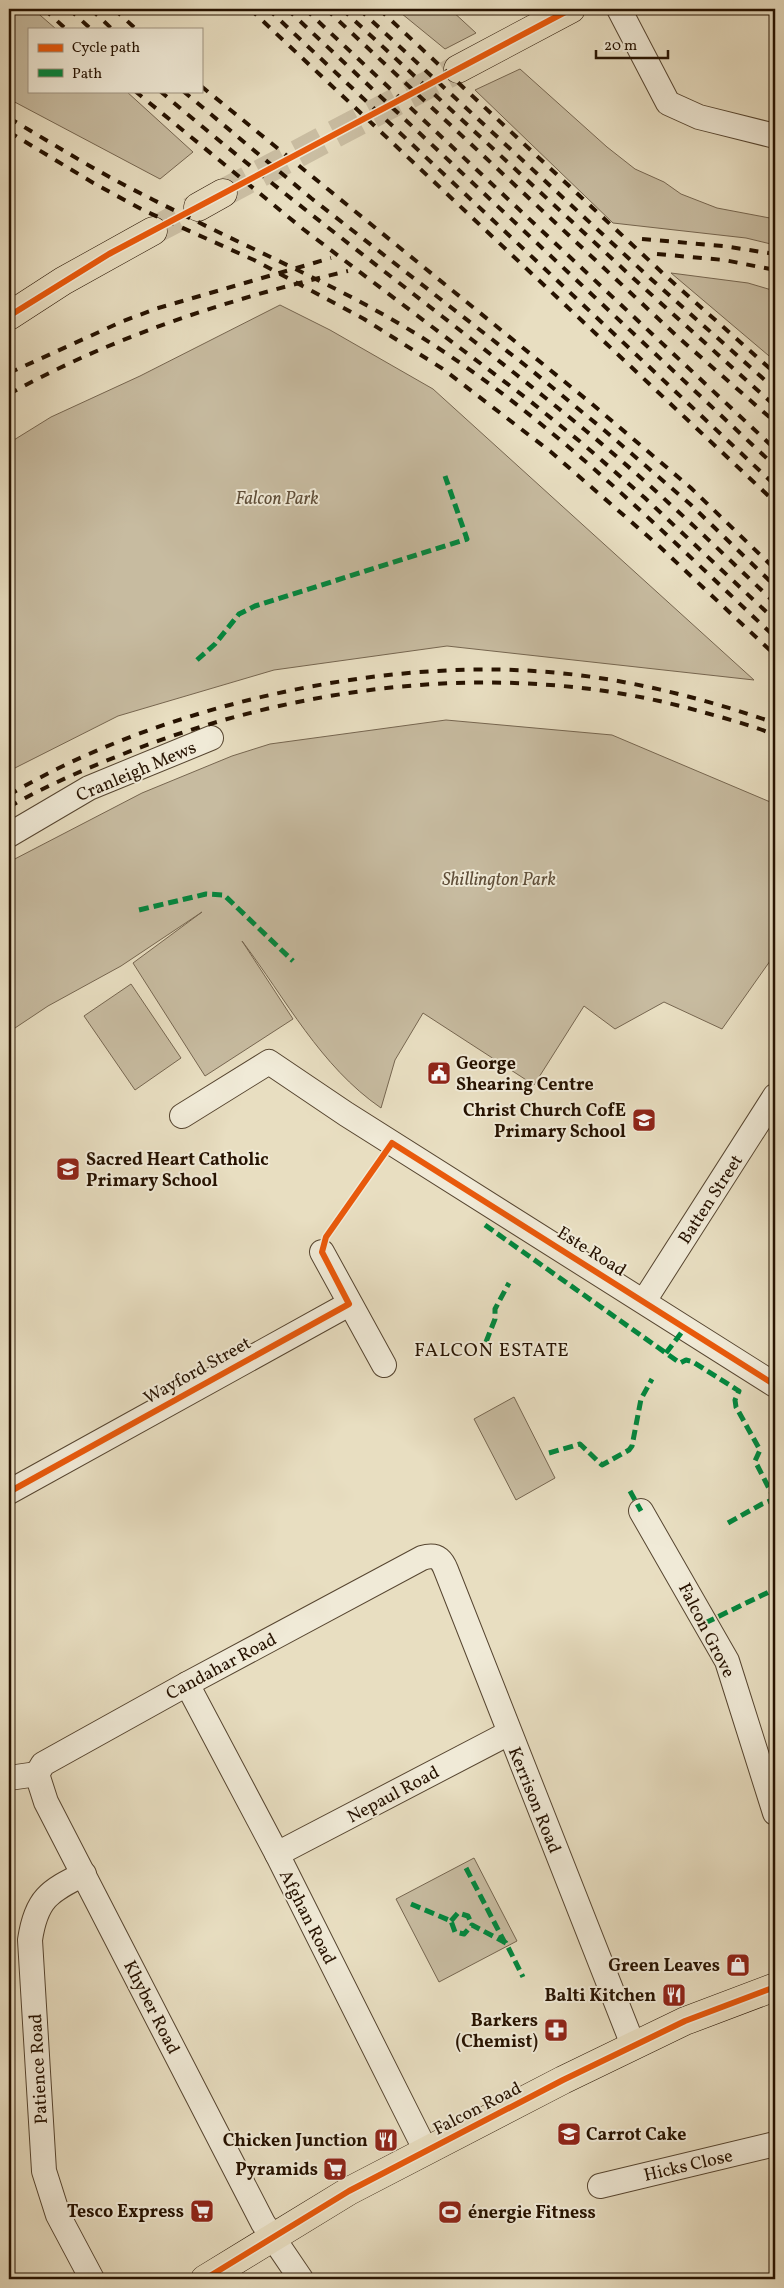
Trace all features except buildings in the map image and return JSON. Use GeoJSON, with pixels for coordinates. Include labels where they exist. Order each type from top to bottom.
{"type":"FeatureCollection","features":[{"type":"Feature","properties":{"kind":"main road"},"geometry":{"type":"LineString","coordinates":[[458,69],[571,9]]}},
{"type":"Feature","properties":{"kind":"main road"},"geometry":{"type":"LineString","coordinates":[[198,207],[224,193]]}},
{"type":"Feature","properties":{"kind":"main road"},"geometry":{"type":"LineString","coordinates":[[9,316],[94,263],[153,231]]}},
{"type":"Feature","properties":{"kind":"main road","name":"Falcon Road"},"geometry":{"type":"LineString","coordinates":[[205,2279],[349,2191],[426,2151],[633,2045],[685,2021],[775,1986]]}},
{"type":"Feature","properties":{"kind":"street"},"geometry":{"type":"LineString","coordinates":[[619,9],[668,103],[700,117],[775,136]]}},
{"type":"Feature","properties":{"kind":"street","name":"Cranleigh Mews"},"geometry":{"type":"LineString","coordinates":[[9,835],[89,788],[211,738]]}},
{"type":"Feature","properties":{"kind":"street","name":"Este Road"},"geometry":{"type":"LineString","coordinates":[[182,1116],[269,1062],[346,1114],[775,1385]]}},
{"type":"Feature","properties":{"kind":"street","name":"Batten Street"},"geometry":{"type":"LineString","coordinates":[[644,1301],[771,1112]]}},
{"type":"Feature","properties":{"kind":"street"},"geometry":{"type":"LineString","coordinates":[[322,1252],[384,1366]]}},
{"type":"Feature","properties":{"kind":"street","name":"Wayford Street"},"geometry":{"type":"LineString","coordinates":[[9,1492],[349,1304]]}},
{"type":"Feature","properties":{"kind":"street","name":"Falcon Grove"},"geometry":{"type":"LineString","coordinates":[[641,1511],[728,1661],[775,1813]]}},
{"type":"Feature","properties":{"kind":"street","name":"Candahar Road"},"geometry":{"type":"LineString","coordinates":[[37,1774],[44,1764],[187,1684],[422,1558],[432,1555],[437,1557]]}},
{"type":"Feature","properties":{"kind":"street","name":"Kerrison Road"},"geometry":{"type":"LineString","coordinates":[[437,1557],[446,1570],[633,2045]]}},
{"type":"Feature","properties":{"kind":"street","name":"Afghan Road"},"geometry":{"type":"LineString","coordinates":[[187,1684],[276,1854],[426,2151]]}},
{"type":"Feature","properties":{"kind":"street","name":"Nepaul Road"},"geometry":{"type":"LineString","coordinates":[[276,1854],[509,1733]]}},
{"type":"Feature","properties":{"kind":"street"},"geometry":{"type":"LineString","coordinates":[[9,1778],[37,1774]]}},
{"type":"Feature","properties":{"kind":"street","name":"Khyber Road"},"geometry":{"type":"LineString","coordinates":[[37,1774],[46,1802],[272,2237],[301,2279]]}},
{"type":"Feature","properties":{"kind":"street","name":"Patience Road"},"geometry":{"type":"LineString","coordinates":[[84,1874],[57,1887],[48,1895],[33,1918],[30,1940],[44,2171],[58,2215],[92,2279]]}},
{"type":"Feature","properties":{"kind":"street","name":"Hicks Close"},"geometry":{"type":"LineString","coordinates":[[600,2186],[775,2144]]}},
{"type":"Feature","properties":{"kind":"green space"},"geometry":{"type":"Polygon","coordinates":[[[9,9],[33,9],[55,28],[28,28],[28,92],[127,92],[193,152],[160,179],[9,99],[9,9]]]}},
{"type":"Feature","properties":{"kind":"green space"},"geometry":{"type":"Polygon","coordinates":[[[396,9],[450,9],[476,33],[445,49],[396,9]]]}},
{"type":"Feature","properties":{"kind":"green space"},"geometry":{"type":"Polygon","coordinates":[[[520,69],[607,147],[635,169],[664,182],[681,194],[717,208],[775,219],[775,245],[746,238],[613,223],[475,90],[520,69]]]}},
{"type":"Feature","properties":{"kind":"green space"},"geometry":{"type":"Polygon","coordinates":[[[671,273],[748,283],[775,291],[775,361],[671,273]]]}},
{"type":"Feature","properties":{"kind":"green space","name":"Falcon Park"},"geometry":{"type":"Polygon","coordinates":[[[280,305],[330,330],[433,389],[754,680],[447,646],[274,670],[118,716],[9,771],[9,443],[51,417],[140,376],[280,305]]]}},
{"type":"Feature","properties":{"kind":"green space","name":"Shillington Park"},"geometry":{"type":"Polygon","coordinates":[[[446,720],[612,735],[775,804],[775,954],[722,1029],[664,1002],[615,1029],[584,1006],[534,1085],[423,1013],[395,1060],[381,1108],[359,1091],[322,1052],[242,941],[293,1019],[205,1076],[133,963],[202,912],[121,966],[48,1006],[9,1032],[9,862],[142,793],[232,756],[270,744],[446,720]]]}},
{"type":"Feature","properties":{"kind":"green space"},"geometry":{"type":"Polygon","coordinates":[[[131,984],[181,1058],[135,1090],[84,1016],[131,984]]]}},
{"type":"Feature","properties":{"kind":"green space"},"geometry":{"type":"Polygon","coordinates":[[[514,1397],[555,1478],[516,1500],[474,1419],[514,1397]]]}},
{"type":"Feature","properties":{"kind":"green space"},"geometry":{"type":"Polygon","coordinates":[[[474,1858],[517,1941],[439,1982],[396,1899],[474,1858]]]}},
{"type":"Feature","properties":{"kind":"tunnel"},"geometry":{"type":"LineString","coordinates":[[223,193],[458,69]]}},
{"type":"Feature","properties":{"kind":"tunnel"},"geometry":{"type":"LineString","coordinates":[[153,231],[198,207]]}},
{"type":"Feature","properties":{"kind":"railway"},"geometry":{"type":"LineString","coordinates":[[44,9],[65,28]]}},
{"type":"Feature","properties":{"kind":"railway"},"geometry":{"type":"LineString","coordinates":[[69,9],[90,28]]}},
{"type":"Feature","properties":{"kind":"railway"},"geometry":{"type":"LineString","coordinates":[[91,9],[111,28]]}},
{"type":"Feature","properties":{"kind":"railway"},"geometry":{"type":"LineString","coordinates":[[114,9],[135,28]]}},
{"type":"Feature","properties":{"kind":"railway"},"geometry":{"type":"LineString","coordinates":[[250,9],[775,502]]}},
{"type":"Feature","properties":{"kind":"railway"},"geometry":{"type":"LineString","coordinates":[[268,9],[775,485]]}},
{"type":"Feature","properties":{"kind":"railway"},"geometry":{"type":"LineString","coordinates":[[287,9],[775,466]]}},
{"type":"Feature","properties":{"kind":"railway"},"geometry":{"type":"LineString","coordinates":[[305,9],[775,449]]}},
{"type":"Feature","properties":{"kind":"railway"},"geometry":{"type":"LineString","coordinates":[[326,9],[679,338],[775,422]]}},
{"type":"Feature","properties":{"kind":"railway"},"geometry":{"type":"LineString","coordinates":[[342,9],[633,278],[775,406]]}},
{"type":"Feature","properties":{"kind":"railway"},"geometry":{"type":"LineString","coordinates":[[359,9],[651,279],[775,389]]}},
{"type":"Feature","properties":{"kind":"railway"},"geometry":{"type":"LineString","coordinates":[[379,9],[668,278],[775,373]]}},
{"type":"Feature","properties":{"kind":"railway"},"geometry":{"type":"LineString","coordinates":[[202,87],[592,404],[691,488],[775,569]]}},
{"type":"Feature","properties":{"kind":"railway"},"geometry":{"type":"LineString","coordinates":[[136,92],[303,229],[530,401],[583,444],[645,498],[775,620]]}},
{"type":"Feature","properties":{"kind":"railway"},"geometry":{"type":"LineString","coordinates":[[161,92],[265,178],[585,430],[658,493],[775,603]]}},
{"type":"Feature","properties":{"kind":"railway"},"geometry":{"type":"LineString","coordinates":[[184,92],[311,198],[530,369],[604,430],[690,504],[775,586]]}},
{"type":"Feature","properties":{"kind":"railway"},"geometry":{"type":"LineString","coordinates":[[9,118],[125,185],[368,306],[418,335],[466,367],[513,402],[604,477],[775,637]]}},
{"type":"Feature","properties":{"kind":"railway"},"geometry":{"type":"LineString","coordinates":[[9,132],[95,184],[145,211],[254,260],[364,319],[443,369],[551,452],[659,546],[775,655]]}},
{"type":"Feature","properties":{"kind":"railway"},"geometry":{"type":"LineString","coordinates":[[642,239],[723,246],[775,254]]}},
{"type":"Feature","properties":{"kind":"railway"},"geometry":{"type":"LineString","coordinates":[[657,254],[724,260],[775,270]]}},
{"type":"Feature","properties":{"kind":"railway"},"geometry":{"type":"LineString","coordinates":[[9,373],[121,322],[155,309],[331,258]]}},
{"type":"Feature","properties":{"kind":"railway"},"geometry":{"type":"LineString","coordinates":[[9,394],[90,354],[174,321],[260,294],[348,271]]}},
{"type":"Feature","properties":{"kind":"railway"},"geometry":{"type":"LineString","coordinates":[[9,795],[66,765],[128,738],[194,715],[263,697],[332,683],[402,674],[469,670],[534,671],[596,677],[686,696],[775,723]]}},
{"type":"Feature","properties":{"kind":"railway"},"geometry":{"type":"LineString","coordinates":[[9,807],[55,783],[103,762],[203,726],[273,707],[343,694],[414,685],[486,683],[558,686],[629,695],[699,711],[775,735]]}},
{"type":"Feature","properties":{"kind":"marked path"},"geometry":{"type":"LineString","coordinates":[[197,660],[215,644],[239,614],[255,606],[467,539],[445,476]]}},
{"type":"Feature","properties":{"kind":"marked path"},"geometry":{"type":"LineString","coordinates":[[139,910],[206,894],[224,895],[293,961]]}},
{"type":"Feature","properties":{"kind":"marked path"},"geometry":{"type":"LineString","coordinates":[[485,1225],[680,1363],[686,1360],[693,1362],[739,1391],[735,1400],[736,1407],[760,1450],[755,1461],[775,1500]]}},
{"type":"Feature","properties":{"kind":"marked path"},"geometry":{"type":"LineString","coordinates":[[486,1342],[495,1319],[495,1309],[509,1283]]}},
{"type":"Feature","properties":{"kind":"marked path"},"geometry":{"type":"LineString","coordinates":[[666,1353],[685,1328]]}},
{"type":"Feature","properties":{"kind":"marked path"},"geometry":{"type":"LineString","coordinates":[[549,1453],[580,1444],[602,1465],[629,1450],[632,1446],[641,1399],[652,1379]]}},
{"type":"Feature","properties":{"kind":"marked path"},"geometry":{"type":"LineString","coordinates":[[630,1491],[641,1511]]}},
{"type":"Feature","properties":{"kind":"marked path"},"geometry":{"type":"LineString","coordinates":[[728,1523],[775,1499]]}},
{"type":"Feature","properties":{"kind":"marked path"},"geometry":{"type":"LineString","coordinates":[[705,1623],[775,1589]]}},
{"type":"Feature","properties":{"kind":"marked path"},"geometry":{"type":"LineString","coordinates":[[466,1868],[505,1943]]}},
{"type":"Feature","properties":{"kind":"marked path"},"geometry":{"type":"LineString","coordinates":[[411,1904],[451,1921],[455,1932],[464,1934],[472,1925],[506,1943],[523,1977]]}},
{"type":"Feature","properties":{"kind":"marked path"},"geometry":{"type":"LineString","coordinates":[[451,1921],[458,1913],[468,1916],[472,1925]]}},
{"type":"Feature","properties":{"kind":"cycle path"},"geometry":{"type":"LineString","coordinates":[[9,316],[109,254],[571,9]]}},
{"type":"Feature","properties":{"kind":"cycle path"},"geometry":{"type":"LineString","coordinates":[[9,1492],[349,1304],[322,1252],[326,1237],[392,1143],[775,1385]]}},
{"type":"Feature","properties":{"kind":"cycle path"},"geometry":{"type":"LineString","coordinates":[[205,2279],[349,2191],[563,2080],[685,2021],[775,1987]]}},
{"type":"Feature","properties":{"kind":"place","name":"George Shearing Centre"},"geometry":{"type":"Point","coordinates":[439,1073]}},
{"type":"Feature","properties":{"kind":"place","name":"Christ Church CofE Primary School"},"geometry":{"type":"Point","coordinates":[644,1120]}},
{"type":"Feature","properties":{"kind":"place","name":"Sacred Heart Catholic Primary School"},"geometry":{"type":"Point","coordinates":[68,1169]}},
{"type":"Feature","properties":{"kind":"place","name":"Green Leaves"},"geometry":{"type":"Point","coordinates":[738,1965]}},
{"type":"Feature","properties":{"kind":"place","name":"Balti Kitchen"},"geometry":{"type":"Point","coordinates":[674,1995]}},
{"type":"Feature","properties":{"kind":"place","name":"Barkers (Chemist)"},"geometry":{"type":"Point","coordinates":[556,2030]}},
{"type":"Feature","properties":{"kind":"place","name":"Carrot Cake"},"geometry":{"type":"Point","coordinates":[569,2134]}},
{"type":"Feature","properties":{"kind":"place","name":"Chicken Junction"},"geometry":{"type":"Point","coordinates":[386,2140]}},
{"type":"Feature","properties":{"kind":"place","name":"Pyramids"},"geometry":{"type":"Point","coordinates":[335,2169]}},
{"type":"Feature","properties":{"kind":"place","name":"Tesco Express"},"geometry":{"type":"Point","coordinates":[202,2211]}},
{"type":"Feature","properties":{"kind":"place","name":"énergie Fitness"},"geometry":{"type":"Point","coordinates":[450,2212]}},
{"type":"Feature","properties":{"kind":"district","name":"FALCON ESTATE"},"geometry":{"type":"Point","coordinates":[492,1349]}}]}
